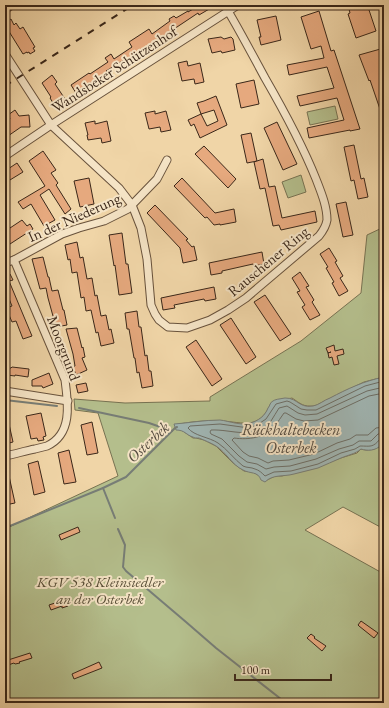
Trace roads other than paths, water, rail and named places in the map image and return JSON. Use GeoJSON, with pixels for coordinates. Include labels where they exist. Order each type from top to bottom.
{"type":"FeatureCollection","features":[{"type":"Feature","properties":{"kind":"street"},"geometry":{"type":"LineString","coordinates":[[5,9],[11,5]]}},
{"type":"Feature","properties":{"kind":"street","name":"Wandsbeker Schützenhof"},"geometry":{"type":"LineString","coordinates":[[5,156],[238,5]]}},
{"type":"Feature","properties":{"kind":"street","name":"Rauschener Ring"},"geometry":{"type":"LineString","coordinates":[[5,54],[51,125],[118,188],[132,205],[141,228],[148,259],[150,305],[159,320],[168,327],[187,328],[210,320],[246,298],[319,236],[324,230],[327,222],[327,213],[312,168],[286,114],[228,11]]}},
{"type":"Feature","properties":{"kind":"street"},"geometry":{"type":"LineString","coordinates":[[132,205],[157,179],[166,160]]}},
{"type":"Feature","properties":{"kind":"street","name":"In der Niederung"},"geometry":{"type":"LineString","coordinates":[[5,263],[14,260],[62,234],[104,221],[128,210],[132,205]]}},
{"type":"Feature","properties":{"kind":"street","name":"Moorgrund"},"geometry":{"type":"LineString","coordinates":[[5,456],[47,446],[58,439],[64,427],[68,401],[65,380],[57,359],[14,260]]}},
{"type":"Feature","properties":{"kind":"street"},"geometry":{"type":"LineString","coordinates":[[5,391],[68,401]]}},
{"type":"Feature","properties":{"kind":"water","name":"Rückhaltebecken Osterbek"},"geometry":{"type":"Polygon","coordinates":[[[384,377],[384,439],[379,447],[371,450],[361,449],[318,468],[271,478],[265,482],[261,480],[258,475],[239,468],[216,446],[176,430],[174,424],[220,420],[246,424],[256,421],[263,416],[271,402],[275,400],[290,398],[303,405],[313,406],[343,391],[384,377]]]}},
{"type":"Feature","properties":{"kind":"waterway"},"geometry":{"type":"LineString","coordinates":[[5,400],[57,406]]}},
{"type":"Feature","properties":{"kind":"waterway"},"geometry":{"type":"LineString","coordinates":[[79,408],[149,423],[172,431]]}},
{"type":"Feature","properties":{"kind":"waterway","name":"Osterbek"},"geometry":{"type":"LineString","coordinates":[[5,528],[103,488],[126,477],[177,427]]}},
{"type":"Feature","properties":{"kind":"waterway"},"geometry":{"type":"LineString","coordinates":[[103,488],[115,518]]}},
{"type":"Feature","properties":{"kind":"waterway"},"geometry":{"type":"LineString","coordinates":[[118,529],[125,545],[123,567],[126,571],[216,648],[286,703]]}},
{"type":"Feature","properties":{"kind":"railway"},"geometry":{"type":"LineString","coordinates":[[5,86],[133,5]]}},
{"type":"Feature","properties":{"kind":"park label","name":"KGV 538 Kleinsiedler an der Osterbek"},"geometry":{"type":"Point","coordinates":[100,590]}}]}
